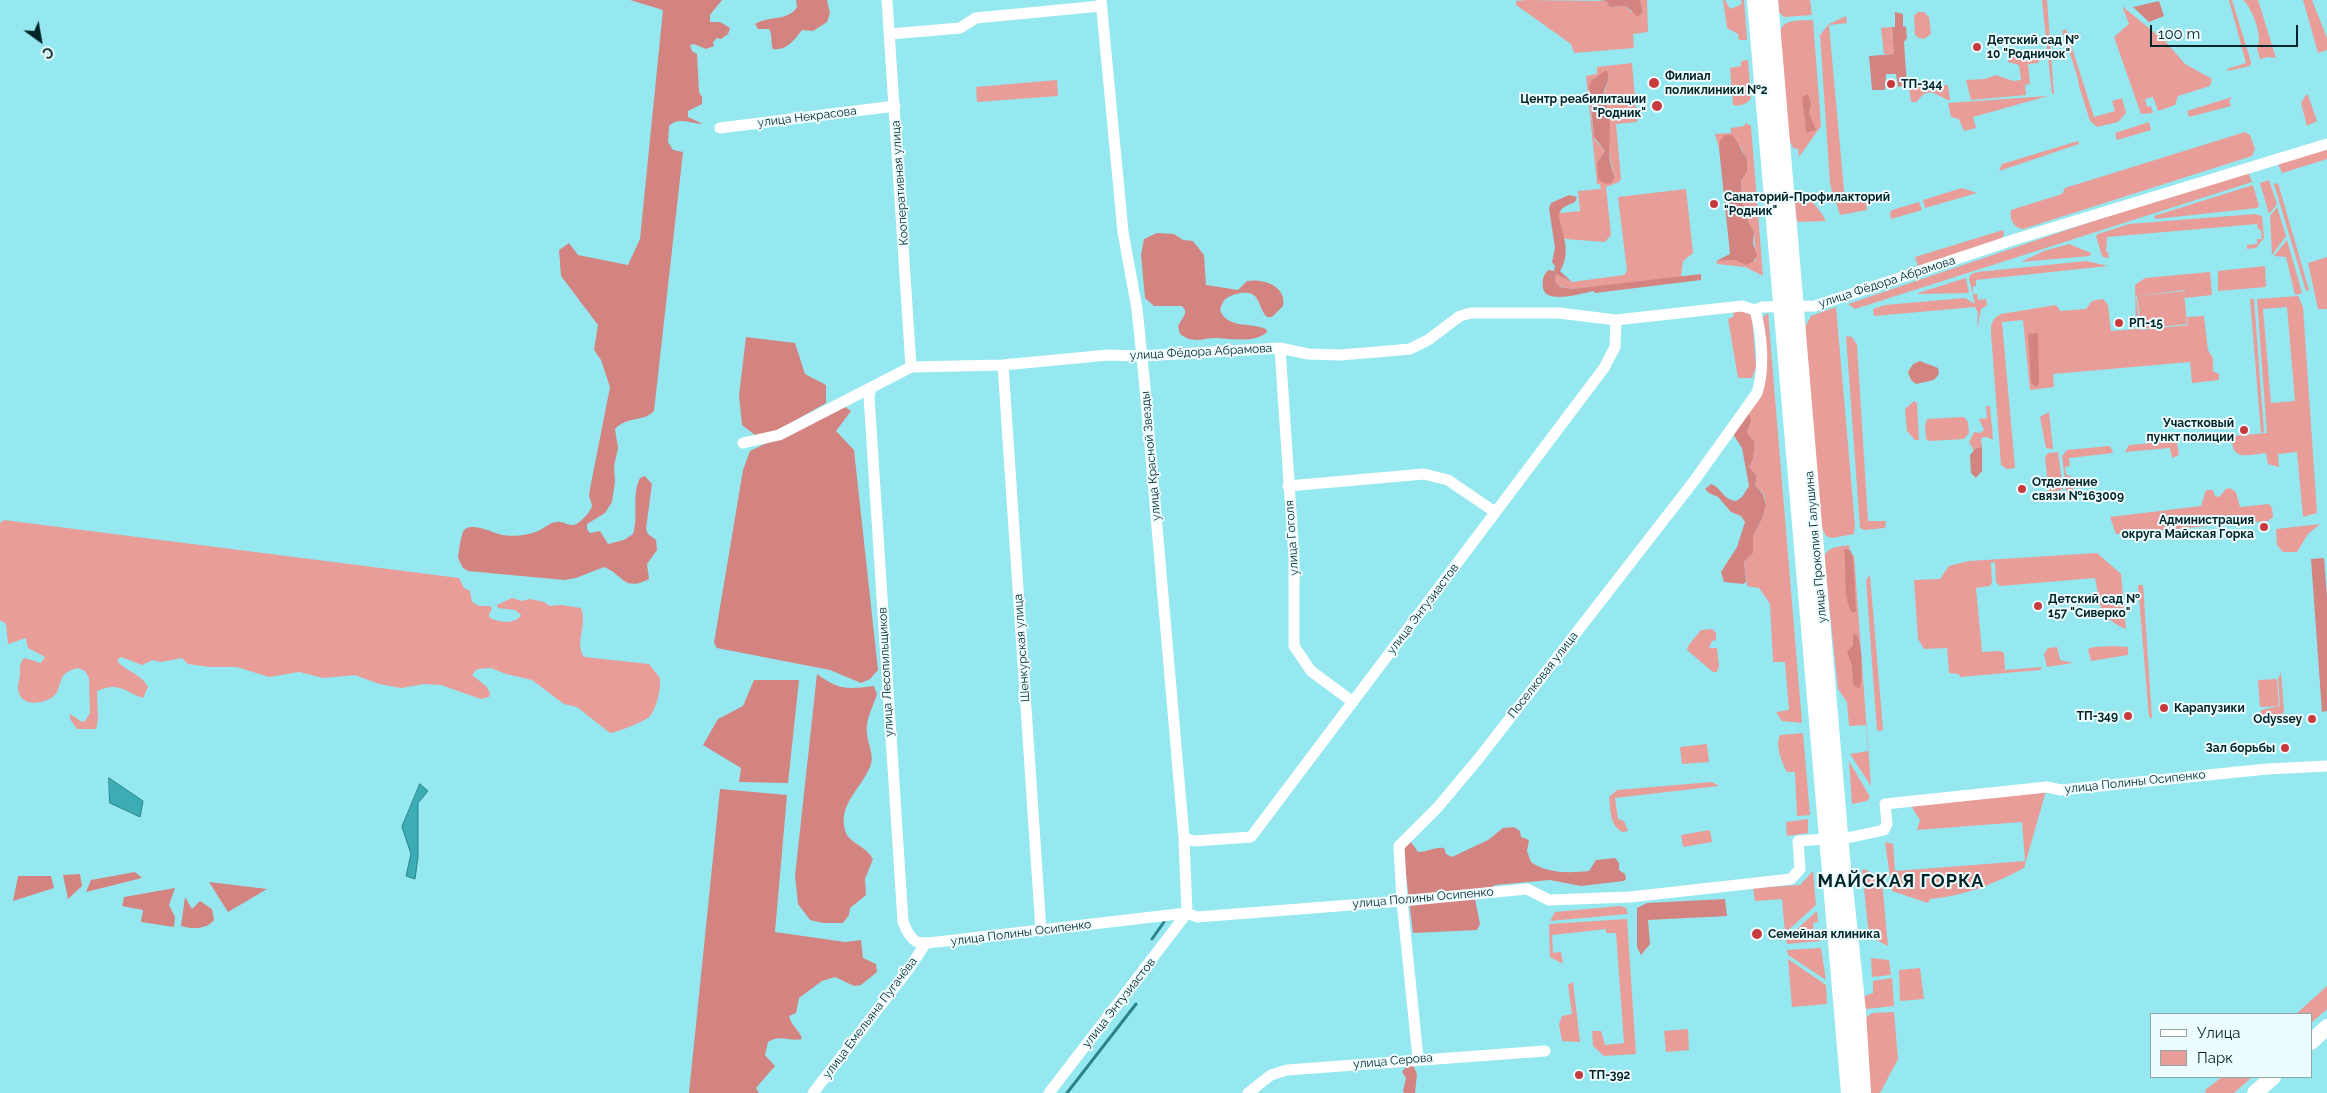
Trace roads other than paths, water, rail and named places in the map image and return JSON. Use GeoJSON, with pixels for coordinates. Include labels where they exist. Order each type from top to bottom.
{"type":"FeatureCollection","features":[{"type":"Feature","properties":{"kind":"main road","name":"улица Прокопия Галушина"},"geometry":{"type":"LineString","coordinates":[[1756,0],[1789,307],[1834,837],[1849,1093]]}},
{"type":"Feature","properties":{"kind":"main road","name":"улица Прокопия Галушина"},"geometry":{"type":"LineString","coordinates":[[1770,0],[1789,307]]}},
{"type":"Feature","properties":{"kind":"main road","name":"улица Прокопия Галушина"},"geometry":{"type":"LineString","coordinates":[[1834,837],[1858,1012],[1863,1093]]}},
{"type":"Feature","properties":{"kind":"main road"},"geometry":{"type":"LineString","coordinates":[[2312,1041],[2327,1028]]}},
{"type":"Feature","properties":{"kind":"main road"},"geometry":{"type":"LineString","coordinates":[[2255,1093],[2272,1078]]}},
{"type":"Feature","properties":{"kind":"street","name":"Кооперативная улица"},"geometry":{"type":"LineString","coordinates":[[888,0],[911,367]]}},
{"type":"Feature","properties":{"kind":"street"},"geometry":{"type":"LineString","coordinates":[[890,34],[960,28],[976,18],[1101,3]]}},
{"type":"Feature","properties":{"kind":"street","name":"улица Красной Звезды"},"geometry":{"type":"LineString","coordinates":[[1101,3],[1123,232],[1142,356],[1184,838],[1187,913]]}},
{"type":"Feature","properties":{"kind":"street","name":"улица Некрасова"},"geometry":{"type":"LineString","coordinates":[[720,128],[895,106]]}},
{"type":"Feature","properties":{"kind":"street","name":"улица Фёдора Абрамова"},"geometry":{"type":"LineString","coordinates":[[743,443],[779,435],[911,367],[1003,365],[1108,355],[1142,356],[1280,348],[1308,354],[1340,355],[1410,349],[1428,340],[1460,316],[1471,313],[1560,312],[1616,320],[1742,306],[1755,310],[1762,307],[1815,306],[2013,240],[2327,144]]}},
{"type":"Feature","properties":{"kind":"street","name":"Поселковая улица"},"geometry":{"type":"LineString","coordinates":[[1418,1058],[1402,901],[1399,846],[1438,807],[1479,758],[1694,481],[1756,393],[1761,378],[1762,366],[1755,310]]}},
{"type":"Feature","properties":{"kind":"street","name":"улица Энтузиастов"},"geometry":{"type":"LineString","coordinates":[[1184,838],[1194,841],[1251,837],[1604,368],[1615,346],[1616,320]]}},
{"type":"Feature","properties":{"kind":"street","name":"улица Гоголя"},"geometry":{"type":"LineString","coordinates":[[1280,348],[1294,557],[1294,646],[1311,671],[1353,702]]}},
{"type":"Feature","properties":{"kind":"street","name":"Шенкурская улица"},"geometry":{"type":"LineString","coordinates":[[1003,365],[1041,931]]}},
{"type":"Feature","properties":{"kind":"street","name":"улица Лесопильщиков"},"geometry":{"type":"LineString","coordinates":[[870,388],[868,396],[903,922],[910,938],[917,942],[926,943]]}},
{"type":"Feature","properties":{"kind":"street"},"geometry":{"type":"LineString","coordinates":[[1288,486],[1424,474],[1448,480],[1495,512]]}},
{"type":"Feature","properties":{"kind":"street","name":"улица Полины Осипенко"},"geometry":{"type":"LineString","coordinates":[[926,943],[1187,913],[1197,916],[1402,901],[1527,889],[1549,900],[1630,898],[1791,879],[1800,869],[1798,841],[1852,837],[1884,830],[1887,824],[1884,804],[2047,787],[2061,790],[2267,769],[2327,766]]}},
{"type":"Feature","properties":{"kind":"street","name":"улица Энтузиастов"},"geometry":{"type":"LineString","coordinates":[[1049,1093],[1187,913]]}},
{"type":"Feature","properties":{"kind":"street","name":"улица Емельяна Пугачёва"},"geometry":{"type":"LineString","coordinates":[[813,1093],[908,970],[926,943]]}},
{"type":"Feature","properties":{"kind":"street","name":"улица Серова"},"geometry":{"type":"LineString","coordinates":[[1248,1093],[1271,1075],[1287,1070],[1418,1058],[1545,1051]]}},
{"type":"Feature","properties":{"kind":"water"},"geometry":{"type":"Polygon","coordinates":[[[109,778],[143,801],[140,817],[110,803],[109,778]]]}},
{"type":"Feature","properties":{"kind":"water"},"geometry":{"type":"Polygon","coordinates":[[[420,784],[428,791],[418,803],[418,857],[415,879],[406,876],[411,854],[402,827],[420,784]]]}},
{"type":"Feature","properties":{"kind":"waterway"},"geometry":{"type":"LineString","coordinates":[[1152,939],[1164,922]]}},
{"type":"Feature","properties":{"kind":"waterway"},"geometry":{"type":"LineString","coordinates":[[1067,1093],[1136,1004]]}},
{"type":"Feature","properties":{"kind":"place","name":"Детский сад № 10 \"Родничок\""},"geometry":{"type":"Point","coordinates":[1977,47]}},
{"type":"Feature","properties":{"kind":"place","name":"Филиал поликлиники №2"},"geometry":{"type":"Point","coordinates":[1654,83]}},
{"type":"Feature","properties":{"kind":"place","name":"ТП-344"},"geometry":{"type":"Point","coordinates":[1891,84]}},
{"type":"Feature","properties":{"kind":"place","name":"Центр реабилитации \"Родник\""},"geometry":{"type":"Point","coordinates":[1657,106]}},
{"type":"Feature","properties":{"kind":"place","name":"Санаторий-Профилакторий \"Родник\""},"geometry":{"type":"Point","coordinates":[1714,204]}},
{"type":"Feature","properties":{"kind":"place","name":"РП-15"},"geometry":{"type":"Point","coordinates":[2119,323]}},
{"type":"Feature","properties":{"kind":"place","name":"Участковый пункт полиции"},"geometry":{"type":"Point","coordinates":[2244,430]}},
{"type":"Feature","properties":{"kind":"place","name":"Отделение связи №163009"},"geometry":{"type":"Point","coordinates":[2022,489]}},
{"type":"Feature","properties":{"kind":"place","name":"Администрация округа Майская Горка"},"geometry":{"type":"Point","coordinates":[2264,527]}},
{"type":"Feature","properties":{"kind":"place","name":"Детский сад № 157 \"Сиверко\""},"geometry":{"type":"Point","coordinates":[2038,606]}},
{"type":"Feature","properties":{"kind":"place","name":"Карапузики"},"geometry":{"type":"Point","coordinates":[2164,708]}},
{"type":"Feature","properties":{"kind":"place","name":"ТП-349"},"geometry":{"type":"Point","coordinates":[2128,716]}},
{"type":"Feature","properties":{"kind":"place","name":"Odyssey"},"geometry":{"type":"Point","coordinates":[2312,719]}},
{"type":"Feature","properties":{"kind":"place","name":"Зал борьбы"},"geometry":{"type":"Point","coordinates":[2285,748]}},
{"type":"Feature","properties":{"kind":"place","name":"Семейная клиника"},"geometry":{"type":"Point","coordinates":[1757,934]}},
{"type":"Feature","properties":{"kind":"place","name":"ТП-392"},"geometry":{"type":"Point","coordinates":[1579,1075]}},
{"type":"Feature","properties":{"kind":"district","name":"МАЙСКАЯ ГОРКА"},"geometry":{"type":"Point","coordinates":[1901,882]}}]}
